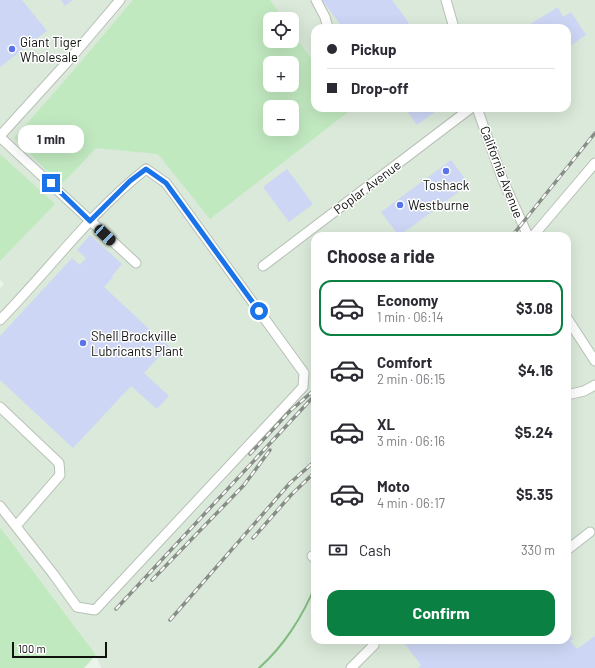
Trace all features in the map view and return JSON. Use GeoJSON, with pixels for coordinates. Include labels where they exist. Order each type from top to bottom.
{"type":"FeatureCollection","features":[{"type":"Feature","properties":{"kind":"street"},"geometry":{"type":"LineString","coordinates":[[120,0],[0,137],[61,192],[136,264]]}},
{"type":"Feature","properties":{"kind":"street"},"geometry":{"type":"LineString","coordinates":[[316,0],[327,24]]}},
{"type":"Feature","properties":{"kind":"street"},"geometry":{"type":"LineString","coordinates":[[446,0],[453,24]]}},
{"type":"Feature","properties":{"kind":"street","name":"Poplar Avenue"},"geometry":{"type":"LineString","coordinates":[[262,266],[466,112]]}},
{"type":"Feature","properties":{"kind":"street","name":"California Avenue"},"geometry":{"type":"LineString","coordinates":[[478,112],[502,178],[526,232]]}},
{"type":"Feature","properties":{"kind":"street"},"geometry":{"type":"LineString","coordinates":[[536,232],[595,163]]}},
{"type":"Feature","properties":{"kind":"street"},"geometry":{"type":"LineString","coordinates":[[0,320],[90,221],[130,181],[146,169],[166,183],[304,373],[304,387],[95,610],[77,607],[0,506]]}},
{"type":"Feature","properties":{"kind":"street"},"geometry":{"type":"LineString","coordinates":[[571,324],[595,361]]}},
{"type":"Feature","properties":{"kind":"street"},"geometry":{"type":"LineString","coordinates":[[571,394],[584,391],[595,385]]}},
{"type":"Feature","properties":{"kind":"street"},"geometry":{"type":"LineString","coordinates":[[0,407],[59,463],[60,475],[16,526]]}},
{"type":"Feature","properties":{"kind":"street"},"geometry":{"type":"LineString","coordinates":[[571,547],[590,532]]}},
{"type":"Feature","properties":{"kind":"street"},"geometry":{"type":"LineString","coordinates":[[351,668],[373,644]]}},
{"type":"Feature","properties":{"kind":"shaded area"},"geometry":{"type":"Polygon","coordinates":[[[0,0],[595,0],[595,668],[101,668],[96,655],[0,527],[0,288],[4,284],[0,280],[0,0]]]}},
{"type":"Feature","properties":{"kind":"green space"},"geometry":{"type":"Polygon","coordinates":[[[133,0],[270,0],[278,12],[263,12],[263,48],[299,48],[299,42],[311,58],[311,112],[348,112],[210,219],[158,154],[96,148],[61,185],[14,138],[133,0]]]}},
{"type":"Feature","properties":{"kind":"green space"},"geometry":{"type":"Polygon","coordinates":[[[0,154],[55,204],[0,261],[0,154]]]}},
{"type":"Feature","properties":{"kind":"green space"},"geometry":{"type":"Polygon","coordinates":[[[0,527],[96,655],[84,668],[0,668],[0,527]]]}},
{"type":"Feature","properties":{"kind":"building","name":"Giant Tiger Wholesale"},"geometry":{"type":"Polygon","coordinates":[[[0,0],[22,0],[47,31],[0,67],[0,0]]]}},
{"type":"Feature","properties":{"kind":"building"},"geometry":{"type":"Polygon","coordinates":[[[61,0],[73,0],[65,6],[61,0]]]}},
{"type":"Feature","properties":{"kind":"building"},"geometry":{"type":"Polygon","coordinates":[[[322,0],[392,0],[409,23],[408,24],[340,24],[322,0]]]}},
{"type":"Feature","properties":{"kind":"building"},"geometry":{"type":"Polygon","coordinates":[[[558,7],[563,17],[571,12],[586,35],[571,45],[571,24],[530,24],[558,7]]]}},
{"type":"Feature","properties":{"kind":"building"},"geometry":{"type":"Polygon","coordinates":[[[408,112],[435,112],[417,125],[408,112]]]}},
{"type":"Feature","properties":{"kind":"building"},"geometry":{"type":"Polygon","coordinates":[[[451,160],[469,184],[404,232],[396,232],[381,212],[451,160]]]}},
{"type":"Feature","properties":{"kind":"building"},"geometry":{"type":"Polygon","coordinates":[[[287,169],[313,204],[289,222],[263,187],[287,169]]]}},
{"type":"Feature","properties":{"kind":"building","name":"Shell Brockville Lubricants Plant"},"geometry":{"type":"Polygon","coordinates":[[[90,235],[122,264],[104,287],[169,346],[144,373],[169,396],[157,409],[131,386],[73,448],[0,380],[0,336],[72,258],[80,265],[86,258],[77,250],[90,235]]]}},
{"type":"Feature","properties":{"kind":"building"},"geometry":{"type":"Polygon","coordinates":[[[595,636],[595,668],[418,668],[421,665],[405,644],[571,644],[571,642],[577,649],[595,636]]]}},
{"type":"Feature","properties":{"kind":"waterway"},"geometry":{"type":"LineString","coordinates":[[259,668],[276,651],[292,630],[305,609],[311,595]]}},
{"type":"Feature","properties":{"kind":"railway"},"geometry":{"type":"LineString","coordinates":[[515,232],[595,133]]}},
{"type":"Feature","properties":{"kind":"railway"},"geometry":{"type":"LineString","coordinates":[[250,454],[290,411],[311,393]]}},
{"type":"Feature","properties":{"kind":"railway"},"geometry":{"type":"LineString","coordinates":[[116,609],[311,399]]}},
{"type":"Feature","properties":{"kind":"railway"},"geometry":{"type":"LineString","coordinates":[[152,580],[244,485],[270,450]]}},
{"type":"Feature","properties":{"kind":"railway"},"geometry":{"type":"LineString","coordinates":[[170,620],[290,483],[311,465]]}},
{"type":"Feature","properties":{"kind":"railway"},"geometry":{"type":"LineString","coordinates":[[253,538],[291,495],[311,476]]}},
{"type":"Feature","properties":{"kind":"place","name":"Giant Tiger Wholesale"},"geometry":{"type":"Point","coordinates":[12,49]}},
{"type":"Feature","properties":{"kind":"place","name":"Toshack"},"geometry":{"type":"Point","coordinates":[446,171]}},
{"type":"Feature","properties":{"kind":"place","name":"Westburne"},"geometry":{"type":"Point","coordinates":[400,205]}},
{"type":"Feature","properties":{"kind":"place","name":"Shell Brockville Lubricants Plant"},"geometry":{"type":"Point","coordinates":[83,343]}},
{"type":"Feature","properties":{"kind":"route"},"geometry":{"type":"LineString","coordinates":[[51,183],[90,221],[130,181],[146,169],[166,183],[259,311]]}}]}
